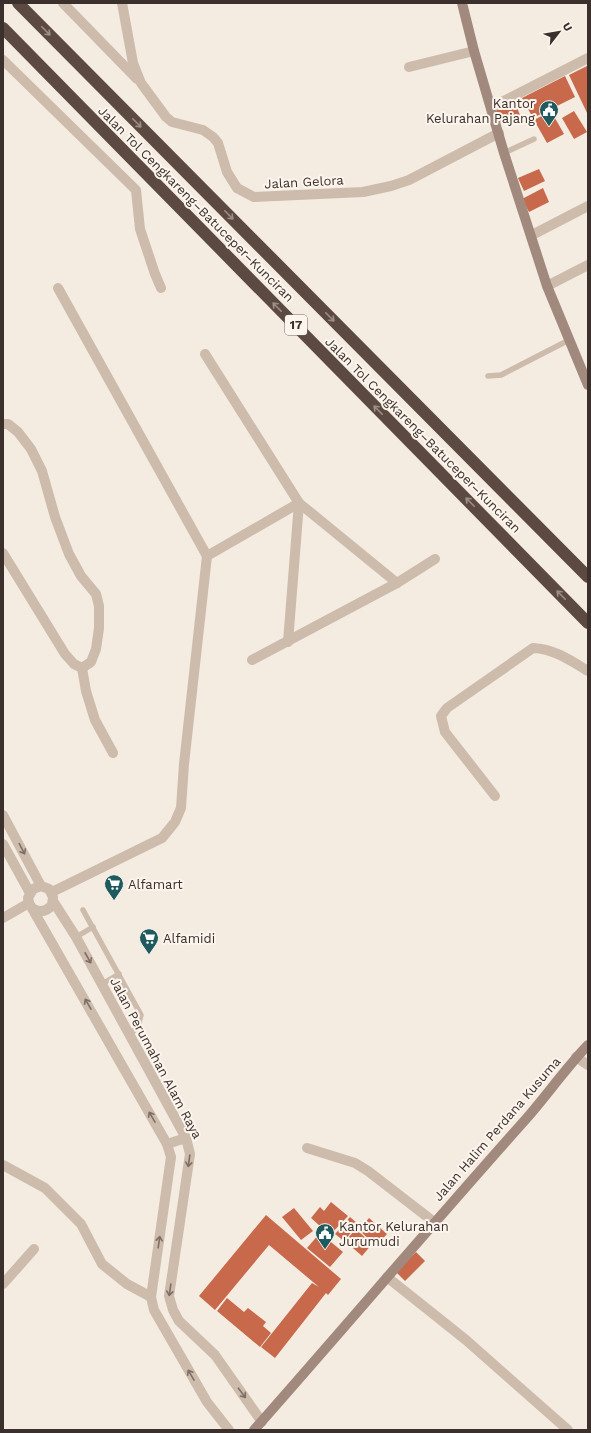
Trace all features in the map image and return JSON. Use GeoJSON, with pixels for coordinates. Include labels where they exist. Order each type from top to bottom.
{"type":"FeatureCollection","features":[{"type":"Feature","properties":{"kind":"highway","name":"Jalan Tol Cengkareng–Batuceper–Kunciran"},"geometry":{"type":"LineString","coordinates":[[18,3],[588,577]]}},
{"type":"Feature","properties":{"kind":"highway","name":"Jalan Tol Cengkareng–Batuceper–Kunciran"},"geometry":{"type":"LineString","coordinates":[[3,28],[588,623]]}},
{"type":"Feature","properties":{"kind":"main road"},"geometry":{"type":"LineString","coordinates":[[462,3],[474,51],[500,133],[504,153],[532,235],[547,286],[588,385]]}},
{"type":"Feature","properties":{"kind":"main road","name":"Jalan Halim Perdana Kusuma"},"geometry":{"type":"LineString","coordinates":[[254,1430],[434,1222],[541,1102],[588,1045]]}},
{"type":"Feature","properties":{"kind":"street"},"geometry":{"type":"LineString","coordinates":[[63,3],[141,83]]}},
{"type":"Feature","properties":{"kind":"street","name":"Jalan Gelora"},"geometry":{"type":"LineString","coordinates":[[122,3],[133,63],[141,83],[166,117],[172,122],[203,130],[213,137],[218,143],[227,172],[237,188],[254,197],[363,192],[384,187],[409,180],[500,133]]}},
{"type":"Feature","properties":{"kind":"street"},"geometry":{"type":"LineString","coordinates":[[409,67],[474,51]]}},
{"type":"Feature","properties":{"kind":"street"},"geometry":{"type":"LineString","coordinates":[[492,107],[588,58]]}},
{"type":"Feature","properties":{"kind":"street"},"geometry":{"type":"LineString","coordinates":[[3,60],[136,190],[140,229],[161,288]]}},
{"type":"Feature","properties":{"kind":"street"},"geometry":{"type":"LineString","coordinates":[[532,235],[588,206]]}},
{"type":"Feature","properties":{"kind":"street"},"geometry":{"type":"LineString","coordinates":[[547,286],[588,265]]}},
{"type":"Feature","properties":{"kind":"street"},"geometry":{"type":"LineString","coordinates":[[53,897],[162,838],[175,822],[181,808],[184,764],[207,556],[58,288]]}},
{"type":"Feature","properties":{"kind":"street"},"geometry":{"type":"LineString","coordinates":[[205,354],[299,503],[397,583]]}},
{"type":"Feature","properties":{"kind":"street"},"geometry":{"type":"LineString","coordinates":[[3,424],[8,424],[18,432],[31,449],[42,471],[55,517],[69,554],[81,576],[96,594],[99,606],[99,628],[96,649],[91,662],[82,668]]}},
{"type":"Feature","properties":{"kind":"street"},"geometry":{"type":"LineString","coordinates":[[207,556],[299,503]]}},
{"type":"Feature","properties":{"kind":"street"},"geometry":{"type":"LineString","coordinates":[[288,642],[299,503]]}},
{"type":"Feature","properties":{"kind":"street"},"geometry":{"type":"LineString","coordinates":[[3,553],[65,654],[74,664],[82,668]]}},
{"type":"Feature","properties":{"kind":"street"},"geometry":{"type":"LineString","coordinates":[[252,660],[397,583],[435,560]]}},
{"type":"Feature","properties":{"kind":"street"},"geometry":{"type":"LineString","coordinates":[[495,796],[445,732],[441,716],[447,708],[533,648],[545,648],[562,655],[588,671]]}},
{"type":"Feature","properties":{"kind":"street"},"geometry":{"type":"LineString","coordinates":[[82,668],[86,691],[95,720],[113,753]]}},
{"type":"Feature","properties":{"kind":"street"},"geometry":{"type":"LineString","coordinates":[[3,815],[41,886]]}},
{"type":"Feature","properties":{"kind":"street"},"geometry":{"type":"LineString","coordinates":[[3,844],[31,902],[167,1144],[171,1157],[151,1297],[154,1310],[191,1376],[207,1402],[228,1430]]}},
{"type":"Feature","properties":{"kind":"street"},"geometry":{"type":"LineString","coordinates":[[41,886],[49,889],[53,897],[50,908],[44,911],[37,911],[31,902],[33,889],[41,886]]}},
{"type":"Feature","properties":{"kind":"street","name":"Jalan Perumahan Alam Raya"},"geometry":{"type":"LineString","coordinates":[[53,897],[186,1138],[190,1154],[169,1296],[173,1310],[179,1321],[215,1355],[262,1422]]}},
{"type":"Feature","properties":{"kind":"street"},"geometry":{"type":"LineString","coordinates":[[3,918],[31,902]]}},
{"type":"Feature","properties":{"kind":"street"},"geometry":{"type":"LineString","coordinates":[[576,1058],[588,1066]]}},
{"type":"Feature","properties":{"kind":"street"},"geometry":{"type":"LineString","coordinates":[[167,1144],[186,1138]]}},
{"type":"Feature","properties":{"kind":"street"},"geometry":{"type":"LineString","coordinates":[[307,1148],[355,1163],[368,1171],[434,1222]]}},
{"type":"Feature","properties":{"kind":"street"},"geometry":{"type":"LineString","coordinates":[[3,1165],[45,1188],[81,1224],[102,1264],[127,1284],[151,1297]]}},
{"type":"Feature","properties":{"kind":"street"},"geometry":{"type":"LineString","coordinates":[[3,1284],[34,1249]]}},
{"type":"Feature","properties":{"kind":"street"},"geometry":{"type":"LineString","coordinates":[[387,1276],[466,1340],[568,1430]]}},
{"type":"Feature","properties":{"kind":"lane"},"geometry":{"type":"LineString","coordinates":[[504,153],[534,139]]}},
{"type":"Feature","properties":{"kind":"lane"},"geometry":{"type":"LineString","coordinates":[[488,376],[501,375],[569,340]]}},
{"type":"Feature","properties":{"kind":"lane"},"geometry":{"type":"LineString","coordinates":[[83,910],[140,1015],[138,1026],[130,1035]]}},
{"type":"Feature","properties":{"kind":"lane"},"geometry":{"type":"LineString","coordinates":[[76,937],[93,927]]}},
{"type":"Feature","properties":{"kind":"lane"},"geometry":{"type":"LineString","coordinates":[[102,984],[119,974]]}},
{"type":"Feature","properties":{"kind":"building"},"geometry":{"type":"Polygon","coordinates":[[[587,66],[588,68],[588,115],[569,75],[587,66]]]}},
{"type":"Feature","properties":{"kind":"building"},"geometry":{"type":"Polygon","coordinates":[[[565,76],[575,97],[533,118],[522,98],[565,76]]]}},
{"type":"Feature","properties":{"kind":"building"},"geometry":{"type":"Polygon","coordinates":[[[515,103],[520,115],[501,123],[495,111],[515,103]]]}},
{"type":"Feature","properties":{"kind":"building","name":"Kantor Kelurahan Pajang"},"geometry":{"type":"Polygon","coordinates":[[[551,111],[564,134],[547,143],[534,120],[551,111]]]}},
{"type":"Feature","properties":{"kind":"building"},"geometry":{"type":"Polygon","coordinates":[[[574,111],[587,132],[574,139],[562,118],[574,111]]]}},
{"type":"Feature","properties":{"kind":"building"},"geometry":{"type":"Polygon","coordinates":[[[539,169],[545,181],[524,191],[518,178],[539,169]]]}},
{"type":"Feature","properties":{"kind":"building"},"geometry":{"type":"Polygon","coordinates":[[[543,188],[549,202],[529,212],[522,199],[543,188]]]}},
{"type":"Feature","properties":{"kind":"building"},"geometry":{"type":"Polygon","coordinates":[[[331,1202],[348,1216],[330,1235],[311,1218],[320,1207],[324,1211],[331,1202]]]}},
{"type":"Feature","properties":{"kind":"building"},"geometry":{"type":"Polygon","coordinates":[[[294,1208],[313,1231],[301,1240],[282,1217],[294,1208]]]}},
{"type":"Feature","properties":{"kind":"building"},"geometry":{"type":"Polygon","coordinates":[[[266,1215],[341,1279],[328,1295],[326,1293],[275,1358],[261,1347],[312,1283],[319,1287],[269,1245],[215,1310],[199,1296],[266,1215]]]}},
{"type":"Feature","properties":{"kind":"building"},"geometry":{"type":"Polygon","coordinates":[[[350,1217],[358,1224],[344,1241],[335,1234],[350,1217]]]}},
{"type":"Feature","properties":{"kind":"building"},"geometry":{"type":"Polygon","coordinates":[[[369,1218],[387,1234],[376,1246],[359,1230],[369,1218]]]}},
{"type":"Feature","properties":{"kind":"building"},"geometry":{"type":"Polygon","coordinates":[[[356,1229],[372,1244],[362,1256],[345,1241],[356,1229]]]}},
{"type":"Feature","properties":{"kind":"building","name":"Kantor Kelurahan Jurumudi"},"geometry":{"type":"Polygon","coordinates":[[[320,1233],[343,1252],[330,1267],[307,1248],[320,1233]]]}},
{"type":"Feature","properties":{"kind":"building"},"geometry":{"type":"Polygon","coordinates":[[[416,1252],[425,1261],[405,1281],[396,1272],[416,1252]]]}},
{"type":"Feature","properties":{"kind":"building"},"geometry":{"type":"Polygon","coordinates":[[[227,1298],[244,1312],[248,1308],[266,1322],[263,1326],[271,1333],[260,1347],[217,1311],[227,1298]]]}},
{"type":"Feature","properties":{"kind":"place","name":"Kantor Kelurahan Pajang"},"geometry":{"type":"Point","coordinates":[549,127]}},
{"type":"Feature","properties":{"kind":"place","name":"Alfamart"},"geometry":{"type":"Point","coordinates":[114,901]}},
{"type":"Feature","properties":{"kind":"place","name":"Alfamidi"},"geometry":{"type":"Point","coordinates":[149,955]}},
{"type":"Feature","properties":{"kind":"place","name":"Kantor Kelurahan Jurumudi"},"geometry":{"type":"Point","coordinates":[325,1250]}}]}
